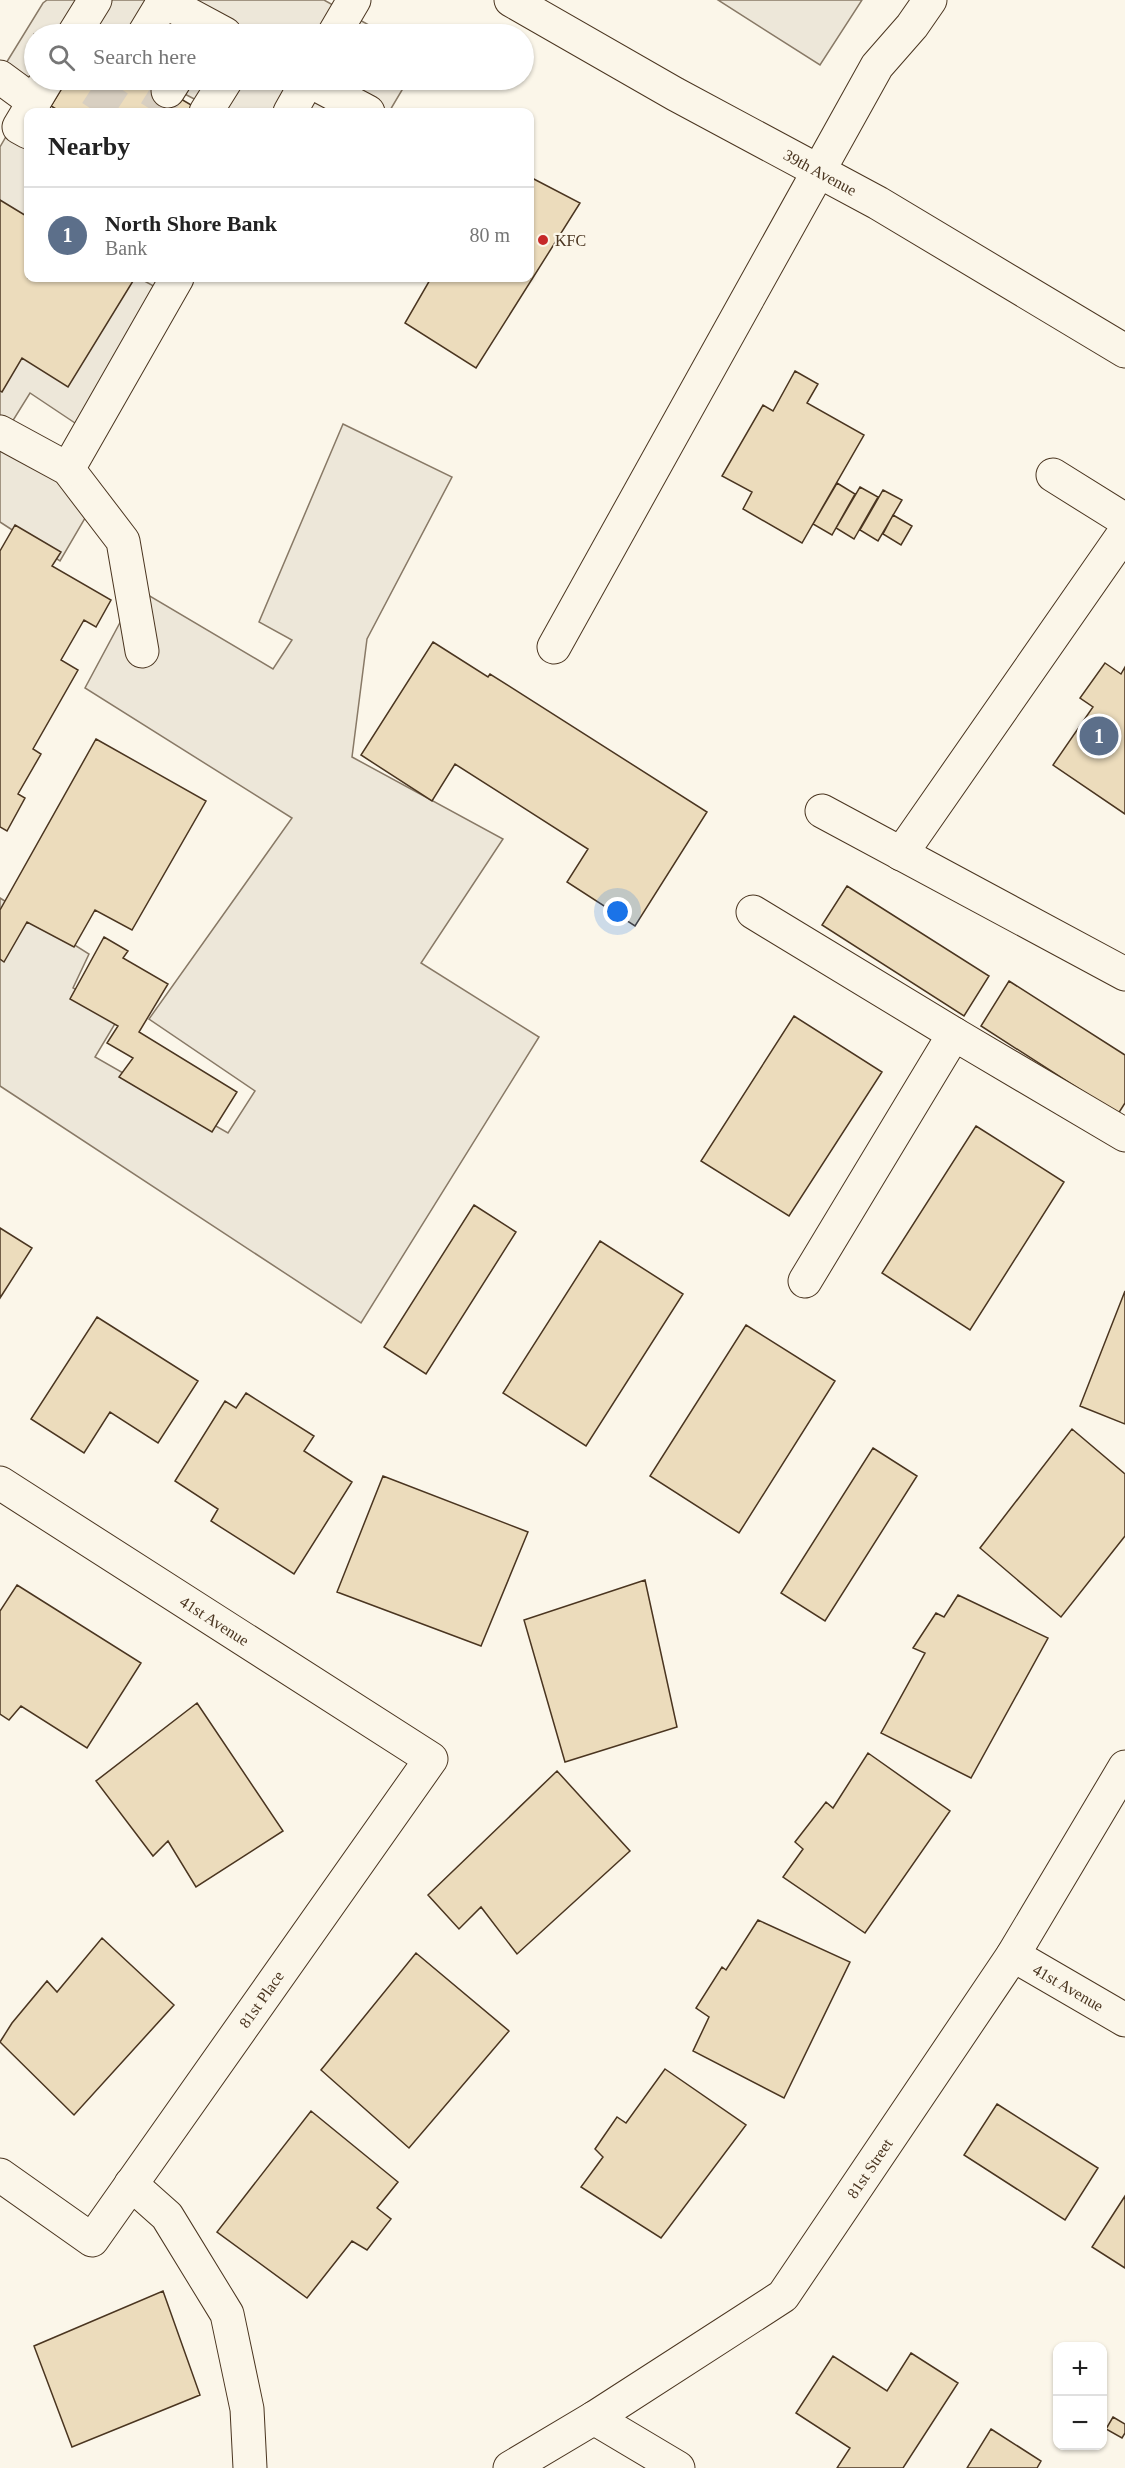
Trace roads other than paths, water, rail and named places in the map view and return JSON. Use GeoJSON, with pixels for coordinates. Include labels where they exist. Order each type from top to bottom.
{"type":"FeatureCollection","features":[{"type":"Feature","properties":{"kind":"street"},"geometry":{"type":"LineString","coordinates":[[80,24],[94,0]]}},
{"type":"Feature","properties":{"kind":"street"},"geometry":{"type":"LineString","coordinates":[[340,24],[354,0]]}},
{"type":"Feature","properties":{"kind":"street","name":"39th Avenue"},"geometry":{"type":"LineString","coordinates":[[511,0],[675,94],[878,203],[1125,351]]}},
{"type":"Feature","properties":{"kind":"street"},"geometry":{"type":"LineString","coordinates":[[555,647],[877,66],[912,26],[930,0]]}},
{"type":"Feature","properties":{"kind":"street"},"geometry":{"type":"LineString","coordinates":[[150,24],[163,1],[200,24]]}},
{"type":"Feature","properties":{"kind":"street"},"geometry":{"type":"LineString","coordinates":[[0,77],[24,110]]}},
{"type":"Feature","properties":{"kind":"street"},"geometry":{"type":"LineString","coordinates":[[208,108],[220,90]]}},
{"type":"Feature","properties":{"kind":"street"},"geometry":{"type":"LineString","coordinates":[[292,108],[302,90]]}},
{"type":"Feature","properties":{"kind":"street"},"geometry":{"type":"LineString","coordinates":[[327,90],[360,108]]}},
{"type":"Feature","properties":{"kind":"street"},"geometry":{"type":"LineString","coordinates":[[68,469],[175,282]]}},
{"type":"Feature","properties":{"kind":"street"},"geometry":{"type":"LineString","coordinates":[[0,432],[68,469],[123,541],[142,651]]}},
{"type":"Feature","properties":{"kind":"street"},"geometry":{"type":"LineString","coordinates":[[1053,475],[1125,520]]}},
{"type":"Feature","properties":{"kind":"street"},"geometry":{"type":"LineString","coordinates":[[901,854],[1125,532]]}},
{"type":"Feature","properties":{"kind":"street"},"geometry":{"type":"LineString","coordinates":[[822,811],[1125,974]]}},
{"type":"Feature","properties":{"kind":"street"},"geometry":{"type":"LineString","coordinates":[[753,912],[1125,1135]]}},
{"type":"Feature","properties":{"kind":"street"},"geometry":{"type":"LineString","coordinates":[[805,1281],[954,1034]]}},
{"type":"Feature","properties":{"kind":"street","name":"41st Avenue"},"geometry":{"type":"LineString","coordinates":[[0,1483],[430,1759]]}},
{"type":"Feature","properties":{"kind":"street","name":"81st Place"},"geometry":{"type":"LineString","coordinates":[[0,2175],[92,2240],[430,1759]]}},
{"type":"Feature","properties":{"kind":"street","name":"81st Street"},"geometry":{"type":"LineString","coordinates":[[510,2468],[594,2418],[783,2296],[1013,1955],[1125,1767]]}},
{"type":"Feature","properties":{"kind":"street","name":"41st Avenue"},"geometry":{"type":"LineString","coordinates":[[1013,1955],[1125,2020]]}},
{"type":"Feature","properties":{"kind":"street"},"geometry":{"type":"LineString","coordinates":[[131,2184],[166,2216],[227,2314],[248,2409],[250,2468]]}},
{"type":"Feature","properties":{"kind":"street"},"geometry":{"type":"LineString","coordinates":[[594,2418],[678,2468]]}},
{"type":"Feature","properties":{"kind":"tunnel"},"geometry":{"type":"LineString","coordinates":[[99,108],[110,90]]}},
{"type":"Feature","properties":{"kind":"tunnel"},"geometry":{"type":"LineString","coordinates":[[157,108],[168,91]]}},
{"type":"Feature","properties":{"kind":"place","name":"KFC"},"geometry":{"type":"Point","coordinates":[543,240]}},
{"type":"Feature","properties":{"kind":"place","name":"North Shore Bank"},"geometry":{"type":"Point","coordinates":[1099,736]}}]}
